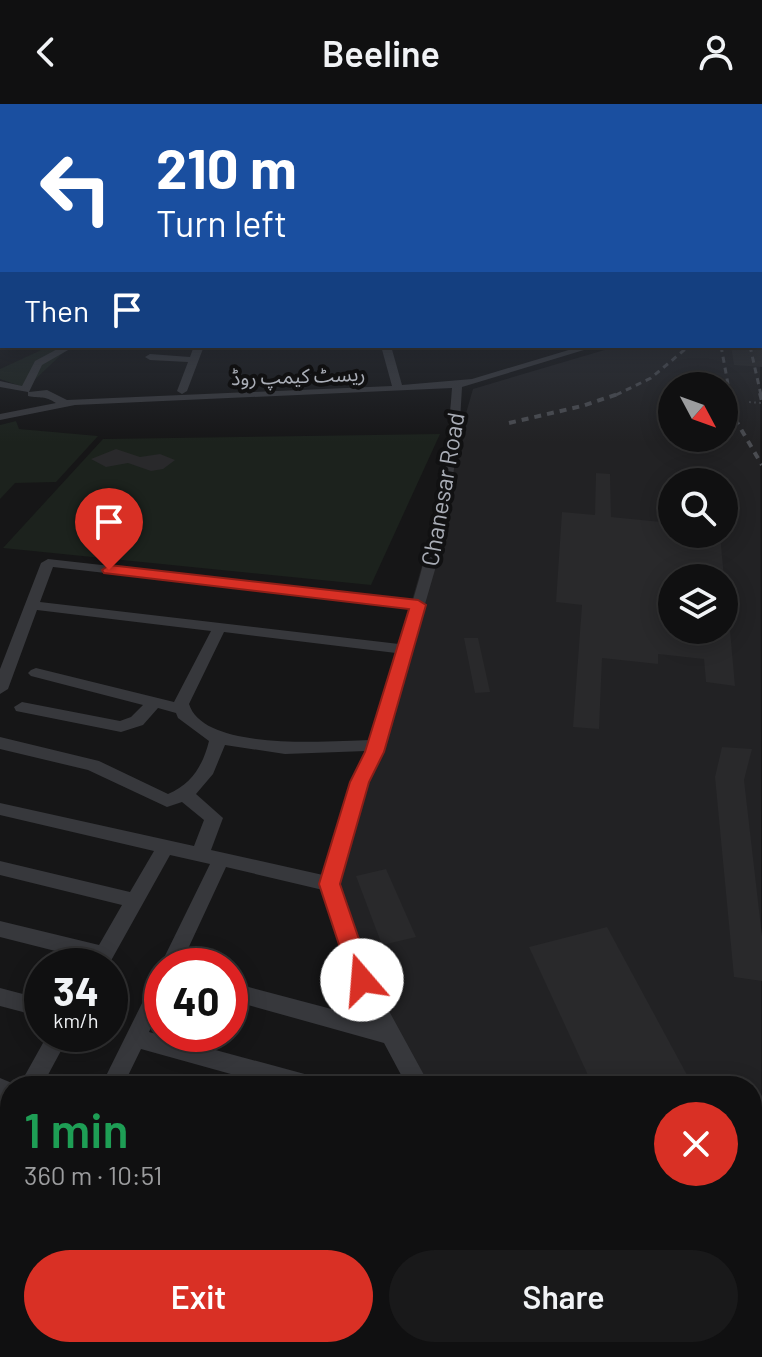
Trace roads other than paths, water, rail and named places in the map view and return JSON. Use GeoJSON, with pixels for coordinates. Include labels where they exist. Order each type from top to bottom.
{"type":"FeatureCollection","features":[{"type":"Feature","properties":{"kind":"street"},"geometry":{"type":"LineString","coordinates":[[29,392],[24,364],[52,348]]}},
{"type":"Feature","properties":{"kind":"street"},"geometry":{"type":"LineString","coordinates":[[25,410],[38,363],[66,348]]}},
{"type":"Feature","properties":{"kind":"street"},"geometry":{"type":"LineString","coordinates":[[182,391],[198,348]]}},
{"type":"Feature","properties":{"kind":"street"},"geometry":{"type":"LineString","coordinates":[[387,348],[398,389]]}},
{"type":"Feature","properties":{"kind":"street","name":"ریسٹ کیمپ روڈ"},"geometry":{"type":"LineString","coordinates":[[0,417],[64,403],[457,384],[541,364],[586,348]]}},
{"type":"Feature","properties":{"kind":"street"},"geometry":{"type":"LineString","coordinates":[[150,357],[194,360]]}},
{"type":"Feature","properties":{"kind":"street"},"geometry":{"type":"LineString","coordinates":[[0,384],[29,392],[47,393],[64,403]]}},
{"type":"Feature","properties":{"kind":"street","name":"Chanesar Road"},"geometry":{"type":"LineString","coordinates":[[330,884],[359,782],[375,745],[435,549],[454,438],[457,384]]}},
{"type":"Feature","properties":{"kind":"street"},"geometry":{"type":"LineString","coordinates":[[0,689],[48,563],[418,605]]}},
{"type":"Feature","properties":{"kind":"street"},"geometry":{"type":"LineString","coordinates":[[30,605],[403,649]]}},
{"type":"Feature","properties":{"kind":"street"},"geometry":{"type":"LineString","coordinates":[[181,709],[220,627]]}},
{"type":"Feature","properties":{"kind":"street"},"geometry":{"type":"LineString","coordinates":[[36,673],[181,709],[218,739],[285,748],[375,745]]}},
{"type":"Feature","properties":{"kind":"street"},"geometry":{"type":"LineString","coordinates":[[22,707],[121,727],[137,721],[154,703]]}},
{"type":"Feature","properties":{"kind":"street"},"geometry":{"type":"LineString","coordinates":[[0,743],[93,765],[167,801],[186,796],[200,783],[218,739]]}},
{"type":"Feature","properties":{"kind":"street"},"geometry":{"type":"LineString","coordinates":[[186,796],[214,818],[200,854]]}},
{"type":"Feature","properties":{"kind":"street"},"geometry":{"type":"LineString","coordinates":[[0,809],[330,884],[362,980],[414,1076]]}},
{"type":"Feature","properties":{"kind":"street"},"geometry":{"type":"LineString","coordinates":[[108,948],[165,847]]}},
{"type":"Feature","properties":{"kind":"street"},"geometry":{"type":"LineString","coordinates":[[179,948],[221,859]]}},
{"type":"Feature","properties":{"kind":"street"},"geometry":{"type":"LineString","coordinates":[[0,868],[135,901]]}},
{"type":"Feature","properties":{"kind":"street"},"geometry":{"type":"LineString","coordinates":[[0,929],[60,948]]}},
{"type":"Feature","properties":{"kind":"street"},"geometry":{"type":"LineString","coordinates":[[248,996],[392,1035]]}},
{"type":"Feature","properties":{"kind":"street"},"geometry":{"type":"LineString","coordinates":[[0,997],[24,1003]]}},
{"type":"Feature","properties":{"kind":"street"},"geometry":{"type":"LineString","coordinates":[[117,1076],[144,1021]]}},
{"type":"Feature","properties":{"kind":"street"},"geometry":{"type":"LineString","coordinates":[[136,1038],[275,1076]]}},
{"type":"Feature","properties":{"kind":"street"},"geometry":{"type":"LineString","coordinates":[[36,1076],[49,1052]]}},
{"type":"Feature","properties":{"kind":"railway"},"geometry":{"type":"LineString","coordinates":[[618,394],[651,378],[687,348]]}},
{"type":"Feature","properties":{"kind":"railway"},"geometry":{"type":"LineString","coordinates":[[721,348],[726,372]]}},
{"type":"Feature","properties":{"kind":"railway"},"geometry":{"type":"LineString","coordinates":[[750,348],[761,395]]}},
{"type":"Feature","properties":{"kind":"railway"},"geometry":{"type":"LineString","coordinates":[[760,393],[762,401]]}},
{"type":"Feature","properties":{"kind":"railway"},"geometry":{"type":"LineString","coordinates":[[509,423],[618,394]]}},
{"type":"Feature","properties":{"kind":"railway"},"geometry":{"type":"LineString","coordinates":[[738,424],[762,465]]}}]}
